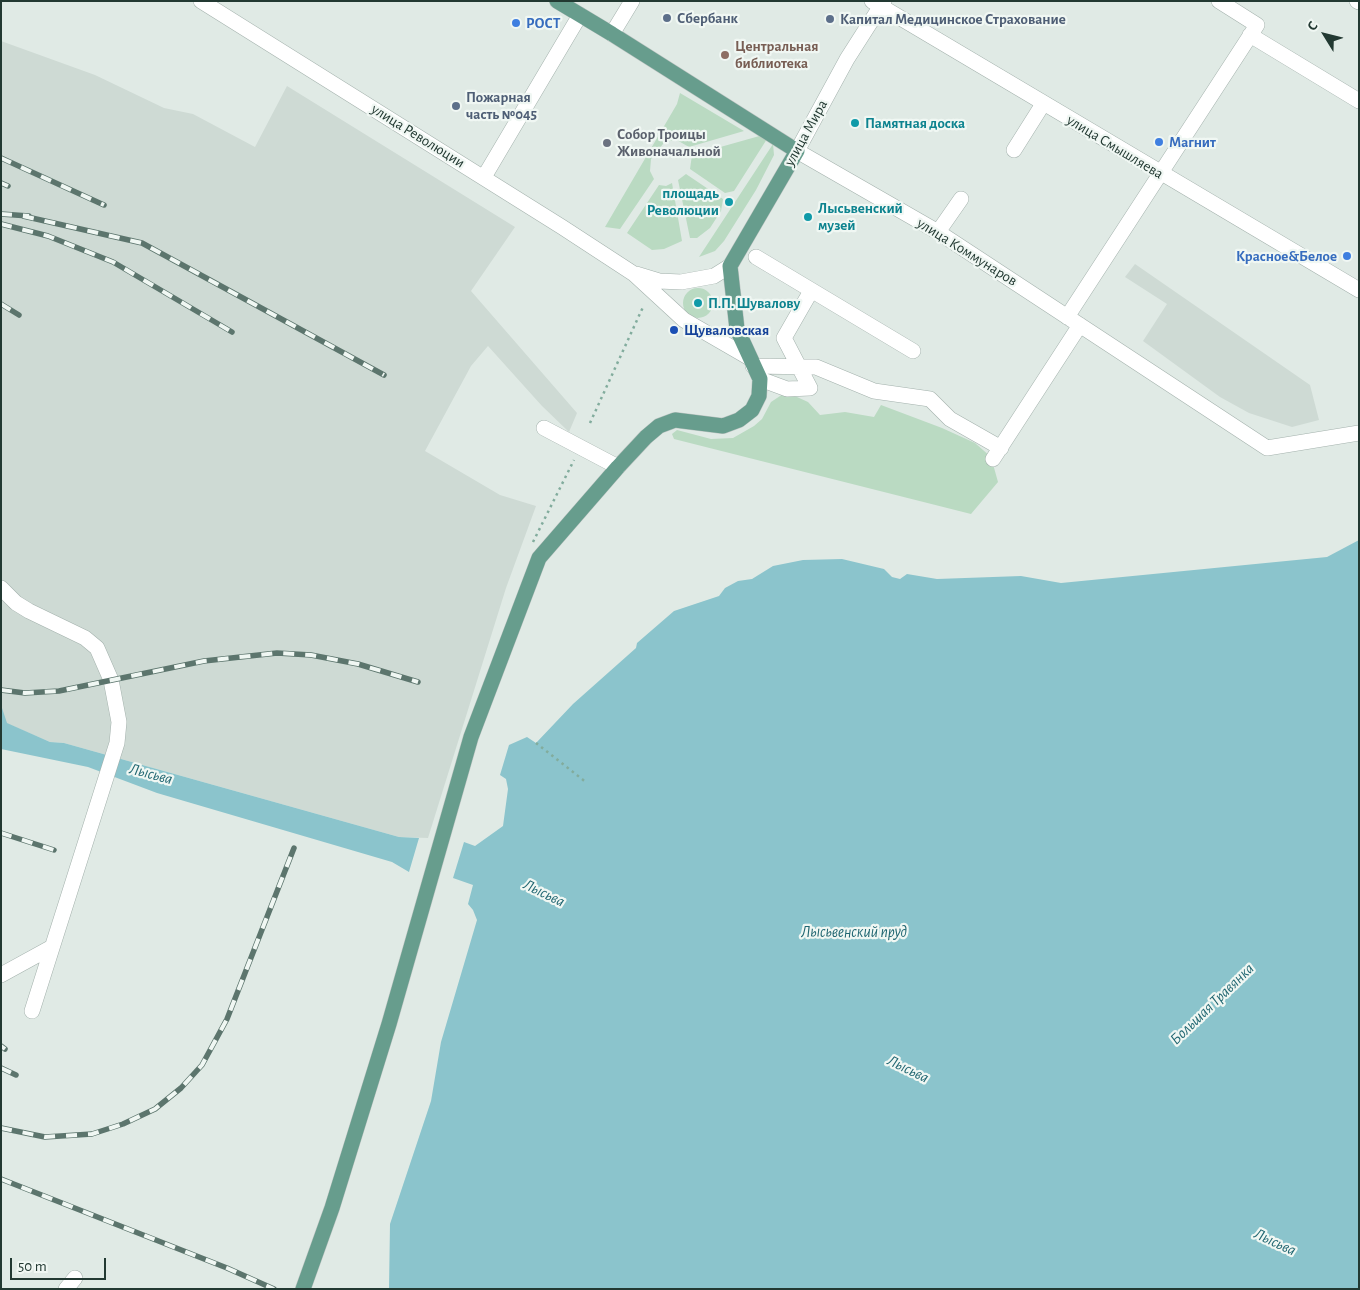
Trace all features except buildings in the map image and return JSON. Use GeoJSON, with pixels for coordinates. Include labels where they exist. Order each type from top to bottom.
{"type":"FeatureCollection","features":[{"type":"Feature","properties":{"kind":"main road","name":"улица Коммунаров"},"geometry":{"type":"LineString","coordinates":[[557,1],[797,151]]}},
{"type":"Feature","properties":{"kind":"main road","name":"улица Мира"},"geometry":{"type":"LineString","coordinates":[[730,266],[797,151]]}},
{"type":"Feature","properties":{"kind":"main road"},"geometry":{"type":"LineString","coordinates":[[304,1289],[332,1208],[383,1043],[471,737],[540,558],[646,437],[675,420],[723,426],[740,420],[752,410],[759,396],[754,367],[737,329],[730,266]]}},
{"type":"Feature","properties":{"kind":"street","name":"улица Революции"},"geometry":{"type":"LineString","coordinates":[[201,1],[484,177],[634,274]]}},
{"type":"Feature","properties":{"kind":"street"},"geometry":{"type":"LineString","coordinates":[[612,34],[632,1]]}},
{"type":"Feature","properties":{"kind":"street"},"geometry":{"type":"LineString","coordinates":[[754,367],[816,368],[874,391],[930,399],[950,419],[997,453],[1162,175],[1257,25],[1219,1]]}},
{"type":"Feature","properties":{"kind":"street","name":"улица Смышляева"},"geometry":{"type":"LineString","coordinates":[[879,3],[1043,104],[1359,290]]}},
{"type":"Feature","properties":{"kind":"street","name":"улица Мира"},"geometry":{"type":"LineString","coordinates":[[797,151],[879,3]]}},
{"type":"Feature","properties":{"kind":"street"},"geometry":{"type":"LineString","coordinates":[[484,177],[580,15]]}},
{"type":"Feature","properties":{"kind":"street"},"geometry":{"type":"LineString","coordinates":[[1250,35],[1359,101]]}},
{"type":"Feature","properties":{"kind":"street"},"geometry":{"type":"LineString","coordinates":[[1014,150],[1043,104]]}},
{"type":"Feature","properties":{"kind":"street","name":"улица Коммунаров"},"geometry":{"type":"LineString","coordinates":[[797,151],[938,232],[1267,448],[1359,433]]}},
{"type":"Feature","properties":{"kind":"street"},"geometry":{"type":"LineString","coordinates":[[938,232],[960,198]]}},
{"type":"Feature","properties":{"kind":"street"},"geometry":{"type":"LineString","coordinates":[[756,257],[913,351]]}},
{"type":"Feature","properties":{"kind":"street"},"geometry":{"type":"LineString","coordinates":[[634,274],[659,281],[681,282],[714,276],[730,266]]}},
{"type":"Feature","properties":{"kind":"street"},"geometry":{"type":"LineString","coordinates":[[634,274],[684,320],[787,389],[810,388],[784,338],[811,291]]}},
{"type":"Feature","properties":{"kind":"street"},"geometry":{"type":"LineString","coordinates":[[544,428],[618,467]]}},
{"type":"Feature","properties":{"kind":"street"},"geometry":{"type":"LineString","coordinates":[[1,588],[29,611],[85,638],[97,648],[111,680],[119,722],[117,743],[32,1011]]}},
{"type":"Feature","properties":{"kind":"street"},"geometry":{"type":"LineString","coordinates":[[1,975],[52,947]]}},
{"type":"Feature","properties":{"kind":"path"},"geometry":{"type":"LineString","coordinates":[[590,423],[643,307]]}},
{"type":"Feature","properties":{"kind":"path"},"geometry":{"type":"LineString","coordinates":[[536,743],[587,784]]}},
{"type":"Feature","properties":{"kind":"shaded area"},"geometry":{"type":"Polygon","coordinates":[[[1,41],[95,75],[164,108],[193,114],[255,147],[287,86],[515,227],[471,291],[577,413],[569,432],[542,406],[488,346],[471,366],[425,451],[500,495],[536,506],[506,588],[428,838],[399,837],[64,743],[50,742],[1,721],[1,41]]]}},
{"type":"Feature","properties":{"kind":"shaded area"},"geometry":{"type":"Polygon","coordinates":[[[1135,264],[1310,385],[1319,420],[1292,427],[1249,413],[1220,397],[1143,341],[1167,304],[1125,277],[1135,264]]]}},
{"type":"Feature","properties":{"kind":"green space"},"geometry":{"type":"Polygon","coordinates":[[[680,93],[744,131],[689,147],[675,139],[663,144],[651,159],[650,171],[654,179],[620,229],[605,227],[677,104],[680,93]]]}},
{"type":"Feature","properties":{"kind":"green space"},"geometry":{"type":"Polygon","coordinates":[[[763,135],[767,139],[734,191],[725,193],[690,169],[692,155],[763,135]]]}},
{"type":"Feature","properties":{"kind":"green space"},"geometry":{"type":"Polygon","coordinates":[[[773,144],[774,155],[756,190],[724,241],[715,251],[699,257],[773,144]]]}},
{"type":"Feature","properties":{"kind":"green space"},"geometry":{"type":"Polygon","coordinates":[[[686,174],[723,199],[721,211],[710,228],[697,238],[690,238],[678,180],[686,174]]]}},
{"type":"Feature","properties":{"kind":"green space"},"geometry":{"type":"Polygon","coordinates":[[[672,183],[682,241],[664,249],[652,250],[627,233],[659,185],[666,186],[672,183]]]}},
{"type":"Feature","properties":{"kind":"green space"},"geometry":{"type":"Polygon","coordinates":[[[698,288],[709,292],[713,303],[709,314],[698,318],[687,314],[683,303],[687,292],[698,288]]]}},
{"type":"Feature","properties":{"kind":"green space"},"geometry":{"type":"Polygon","coordinates":[[[786,392],[808,402],[820,415],[845,412],[874,417],[881,405],[942,428],[975,443],[991,457],[998,482],[971,514],[674,439],[672,434],[677,430],[711,439],[733,438],[754,426],[762,419],[771,402],[786,392]]]}},
{"type":"Feature","properties":{"kind":"water","name":"Лысьвенский пруд"},"geometry":{"type":"Polygon","coordinates":[[[1359,540],[1359,1289],[389,1289],[390,1224],[431,1101],[441,1042],[477,920],[468,904],[473,885],[453,878],[464,842],[475,846],[503,826],[508,789],[506,779],[500,775],[509,745],[527,737],[536,743],[573,704],[636,648],[637,643],[674,611],[719,596],[725,588],[738,581],[752,579],[773,566],[803,560],[842,559],[884,569],[892,577],[900,579],[907,574],[937,579],[1021,576],[1061,583],[1327,557],[1359,540]]]}},
{"type":"Feature","properties":{"kind":"water","name":"Лысьва"},"geometry":{"type":"Polygon","coordinates":[[[1,705],[7,723],[50,742],[64,743],[399,837],[419,838],[409,872],[392,862],[157,793],[88,767],[1,749],[1,705]]]}},
{"type":"Feature","properties":{"kind":"railway"},"geometry":{"type":"LineString","coordinates":[[1,158],[104,205]]}},
{"type":"Feature","properties":{"kind":"railway"},"geometry":{"type":"LineString","coordinates":[[1,183],[8,186]]}},
{"type":"Feature","properties":{"kind":"railway"},"geometry":{"type":"LineString","coordinates":[[1,214],[29,216]]}},
{"type":"Feature","properties":{"kind":"railway"},"geometry":{"type":"LineString","coordinates":[[23,216],[142,243],[384,375]]}},
{"type":"Feature","properties":{"kind":"railway"},"geometry":{"type":"LineString","coordinates":[[1,224],[48,236],[113,262],[232,332]]}},
{"type":"Feature","properties":{"kind":"railway"},"geometry":{"type":"LineString","coordinates":[[1,304],[19,315]]}},
{"type":"Feature","properties":{"kind":"railway"},"geometry":{"type":"LineString","coordinates":[[1,690],[25,693],[59,691],[204,661],[277,653],[311,655],[358,664],[418,682]]}},
{"type":"Feature","properties":{"kind":"railway"},"geometry":{"type":"LineString","coordinates":[[1,833],[54,850]]}},
{"type":"Feature","properties":{"kind":"railway"},"geometry":{"type":"LineString","coordinates":[[1,1128],[45,1137],[92,1134],[123,1124],[155,1109],[181,1088],[202,1065],[227,1019],[294,848]]}},
{"type":"Feature","properties":{"kind":"railway"},"geometry":{"type":"LineString","coordinates":[[1,1046],[5,1049]]}},
{"type":"Feature","properties":{"kind":"railway"},"geometry":{"type":"LineString","coordinates":[[1,1068],[16,1075]]}},
{"type":"Feature","properties":{"kind":"railway"},"geometry":{"type":"LineString","coordinates":[[1,1179],[227,1268],[274,1289]]}},
{"type":"Feature","properties":{"kind":"place","name":"Сбербанк"},"geometry":{"type":"Point","coordinates":[667,18]}},
{"type":"Feature","properties":{"kind":"place","name":"Капитал Медицинское Страхование"},"geometry":{"type":"Point","coordinates":[830,19]}},
{"type":"Feature","properties":{"kind":"place","name":"РОСТ"},"geometry":{"type":"Point","coordinates":[516,23]}},
{"type":"Feature","properties":{"kind":"place","name":"Центральная библиотека"},"geometry":{"type":"Point","coordinates":[725,55]}},
{"type":"Feature","properties":{"kind":"place","name":"Пожарная часть №045"},"geometry":{"type":"Point","coordinates":[456,106]}},
{"type":"Feature","properties":{"kind":"place","name":"Памятная доска"},"geometry":{"type":"Point","coordinates":[855,123]}},
{"type":"Feature","properties":{"kind":"place","name":"Магнит"},"geometry":{"type":"Point","coordinates":[1159,142]}},
{"type":"Feature","properties":{"kind":"place","name":"Собор Троицы Живоначальной"},"geometry":{"type":"Point","coordinates":[607,143]}},
{"type":"Feature","properties":{"kind":"place","name":"площадь Революции"},"geometry":{"type":"Point","coordinates":[729,202]}},
{"type":"Feature","properties":{"kind":"place","name":"Лысьвенский музей"},"geometry":{"type":"Point","coordinates":[808,217]}},
{"type":"Feature","properties":{"kind":"place","name":"Красное&Белое"},"geometry":{"type":"Point","coordinates":[1347,256]}},
{"type":"Feature","properties":{"kind":"place","name":"П.П. Шувалову"},"geometry":{"type":"Point","coordinates":[698,303]}},
{"type":"Feature","properties":{"kind":"place","name":"Щуваловская"},"geometry":{"type":"Point","coordinates":[674,330]}},
{"type":"Feature","properties":{"kind":"water label","name":"Большая Травянка"},"geometry":{"type":"Point","coordinates":[1212,1004]}}]}
